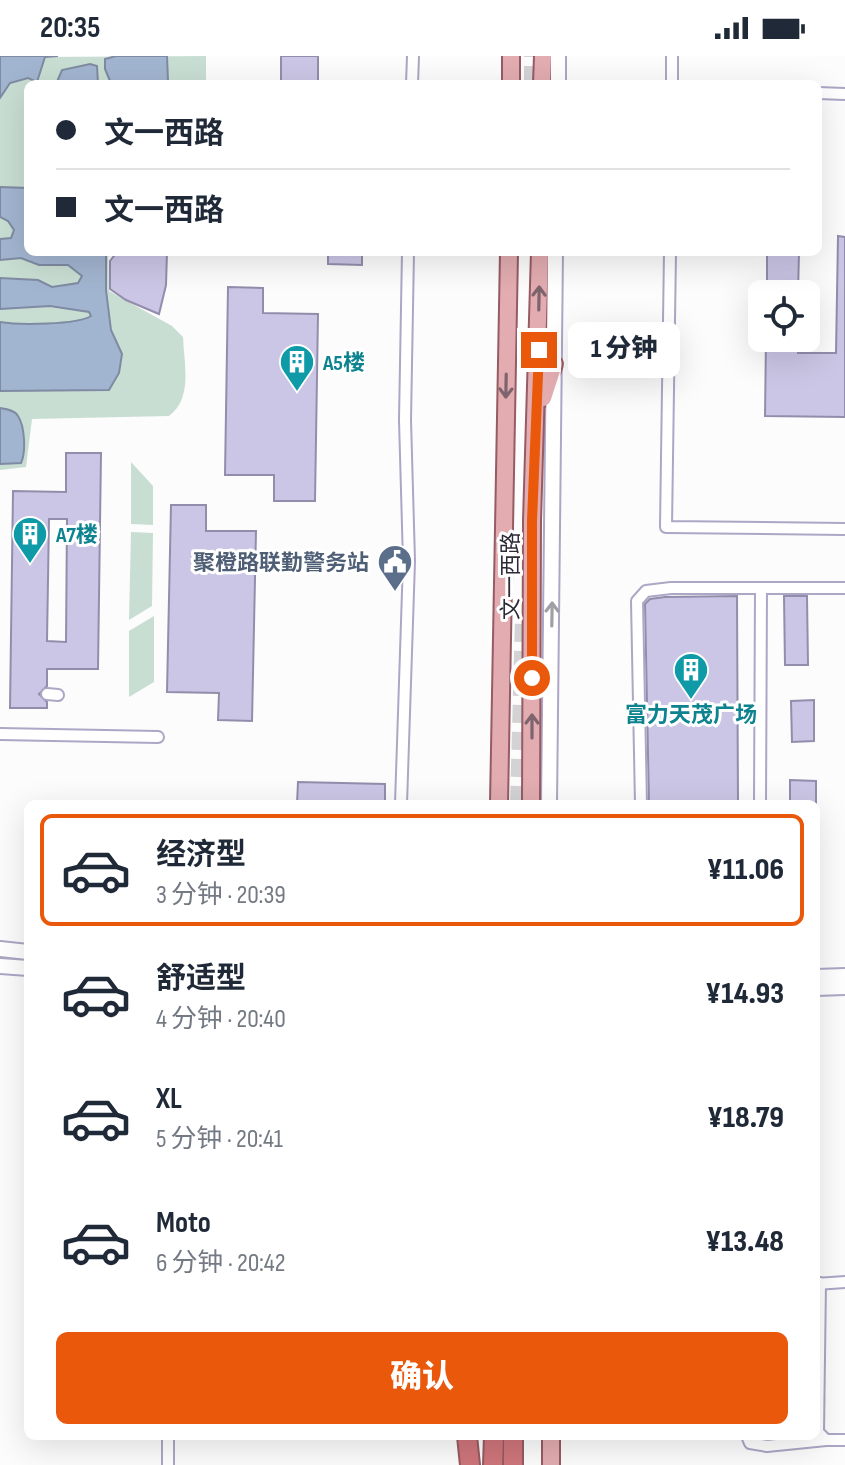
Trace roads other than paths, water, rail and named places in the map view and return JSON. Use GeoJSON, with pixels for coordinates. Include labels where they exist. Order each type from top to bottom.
{"type":"FeatureCollection","features":[{"type":"Feature","properties":{"kind":"highway"},"geometry":{"type":"LineString","coordinates":[[465,1440],[470,1465]]}},
{"type":"Feature","properties":{"kind":"highway"},"geometry":{"type":"LineString","coordinates":[[493,1465],[494,1440]]}},
{"type":"Feature","properties":{"kind":"highway"},"geometry":{"type":"LineString","coordinates":[[513,1440],[513,1465]]}},
{"type":"Feature","properties":{"kind":"main road"},"geometry":{"type":"LineString","coordinates":[[511,56],[511,80]]}},
{"type":"Feature","properties":{"kind":"main road"},"geometry":{"type":"LineString","coordinates":[[542,80],[543,56]]}},
{"type":"Feature","properties":{"kind":"main road"},"geometry":{"type":"LineString","coordinates":[[558,56],[558,80]]}},
{"type":"Feature","properties":{"kind":"main road","name":"文一西路"},"geometry":{"type":"LineString","coordinates":[[499,800],[509,256]]}},
{"type":"Feature","properties":{"kind":"main road","name":"文一西路"},"geometry":{"type":"LineString","coordinates":[[531,800],[532,521],[540,256]]}},
{"type":"Feature","properties":{"kind":"main road"},"geometry":{"type":"LineString","coordinates":[[549,800],[555,256]]}},
{"type":"Feature","properties":{"kind":"main road"},"geometry":{"type":"LineString","coordinates":[[537,419],[554,364]]}},
{"type":"Feature","properties":{"kind":"main road"},"geometry":{"type":"LineString","coordinates":[[0,949],[24,952]]}},
{"type":"Feature","properties":{"kind":"main road"},"geometry":{"type":"LineString","coordinates":[[0,966],[24,968]]}},
{"type":"Feature","properties":{"kind":"main road"},"geometry":{"type":"LineString","coordinates":[[820,977],[845,976]]}},
{"type":"Feature","properties":{"kind":"main road"},"geometry":{"type":"LineString","coordinates":[[820,988],[845,987]]}},
{"type":"Feature","properties":{"kind":"main road"},"geometry":{"type":"LineString","coordinates":[[462,1465],[464,1440]]}},
{"type":"Feature","properties":{"kind":"main road"},"geometry":{"type":"LineString","coordinates":[[551,1440],[551,1465]]}},
{"type":"Feature","properties":{"kind":"street"},"geometry":{"type":"LineString","coordinates":[[412,80],[413,56]]}},
{"type":"Feature","properties":{"kind":"street"},"geometry":{"type":"LineString","coordinates":[[672,56],[672,80]]}},
{"type":"Feature","properties":{"kind":"street"},"geometry":{"type":"LineString","coordinates":[[822,93],[845,94]]}},
{"type":"Feature","properties":{"kind":"street"},"geometry":{"type":"LineString","coordinates":[[401,800],[409,561],[405,420],[408,256]]}},
{"type":"Feature","properties":{"kind":"street"},"geometry":{"type":"LineString","coordinates":[[670,256],[666,527],[845,529]]}},
{"type":"Feature","properties":{"kind":"street"},"geometry":{"type":"LineString","coordinates":[[641,800],[637,601],[646,591],[671,588],[845,588]]}},
{"type":"Feature","properties":{"kind":"street"},"geometry":{"type":"LineString","coordinates":[[760,800],[761,588]]}},
{"type":"Feature","properties":{"kind":"street"},"geometry":{"type":"LineString","coordinates":[[0,734],[158,737]]}},
{"type":"Feature","properties":{"kind":"street"},"geometry":{"type":"LineString","coordinates":[[820,1284],[845,1282]]}},
{"type":"Feature","properties":{"kind":"street"},"geometry":{"type":"LineString","coordinates":[[820,1434],[826,1440]]}},
{"type":"Feature","properties":{"kind":"street"},"geometry":{"type":"LineString","coordinates":[[168,1440],[168,1465]]}},
{"type":"Feature","properties":{"kind":"street"},"geometry":{"type":"LineString","coordinates":[[749,1440],[750,1443],[767,1446],[845,1440]]}},
{"type":"Feature","properties":{"kind":"water"},"geometry":{"type":"Polygon","coordinates":[[[0,56],[58,56],[45,57],[38,80],[28,78],[10,83],[0,98],[0,56]]]}},
{"type":"Feature","properties":{"kind":"water"},"geometry":{"type":"Polygon","coordinates":[[[116,56],[167,56],[168,80],[110,80],[105,59],[116,56]]]}},
{"type":"Feature","properties":{"kind":"water"},"geometry":{"type":"Polygon","coordinates":[[[90,64],[97,66],[98,80],[58,80],[62,70],[90,64]]]}},
{"type":"Feature","properties":{"kind":"water"},"geometry":{"type":"Polygon","coordinates":[[[0,187],[24,188],[24,256],[106,256],[111,330],[122,354],[119,373],[109,390],[0,391],[0,322],[61,323],[91,316],[89,312],[50,306],[0,309],[0,278],[38,280],[52,287],[78,283],[82,276],[68,265],[39,265],[21,258],[0,260],[0,239],[11,238],[14,230],[8,221],[0,217],[0,187]]]}},
{"type":"Feature","properties":{"kind":"water"},"geometry":{"type":"Polygon","coordinates":[[[0,408],[15,412],[22,426],[24,453],[21,463],[0,464],[0,408]]]}},
{"type":"Feature","properties":{"kind":"tunnel"},"geometry":{"type":"LineString","coordinates":[[533,56],[533,80]]}},
{"type":"Feature","properties":{"kind":"tunnel"},"geometry":{"type":"LineString","coordinates":[[519,800],[524,619]]}},
{"type":"Feature","properties":{"kind":"place","name":"A5楼"},"geometry":{"type":"Point","coordinates":[297,393]}},
{"type":"Feature","properties":{"kind":"place","name":"A7楼"},"geometry":{"type":"Point","coordinates":[30,565]}},
{"type":"Feature","properties":{"kind":"place","name":"聚橙路联勤警务站"},"geometry":{"type":"Point","coordinates":[395,593]}},
{"type":"Feature","properties":{"kind":"place","name":"富力天茂广场"},"geometry":{"type":"Point","coordinates":[691,701]}}]}
